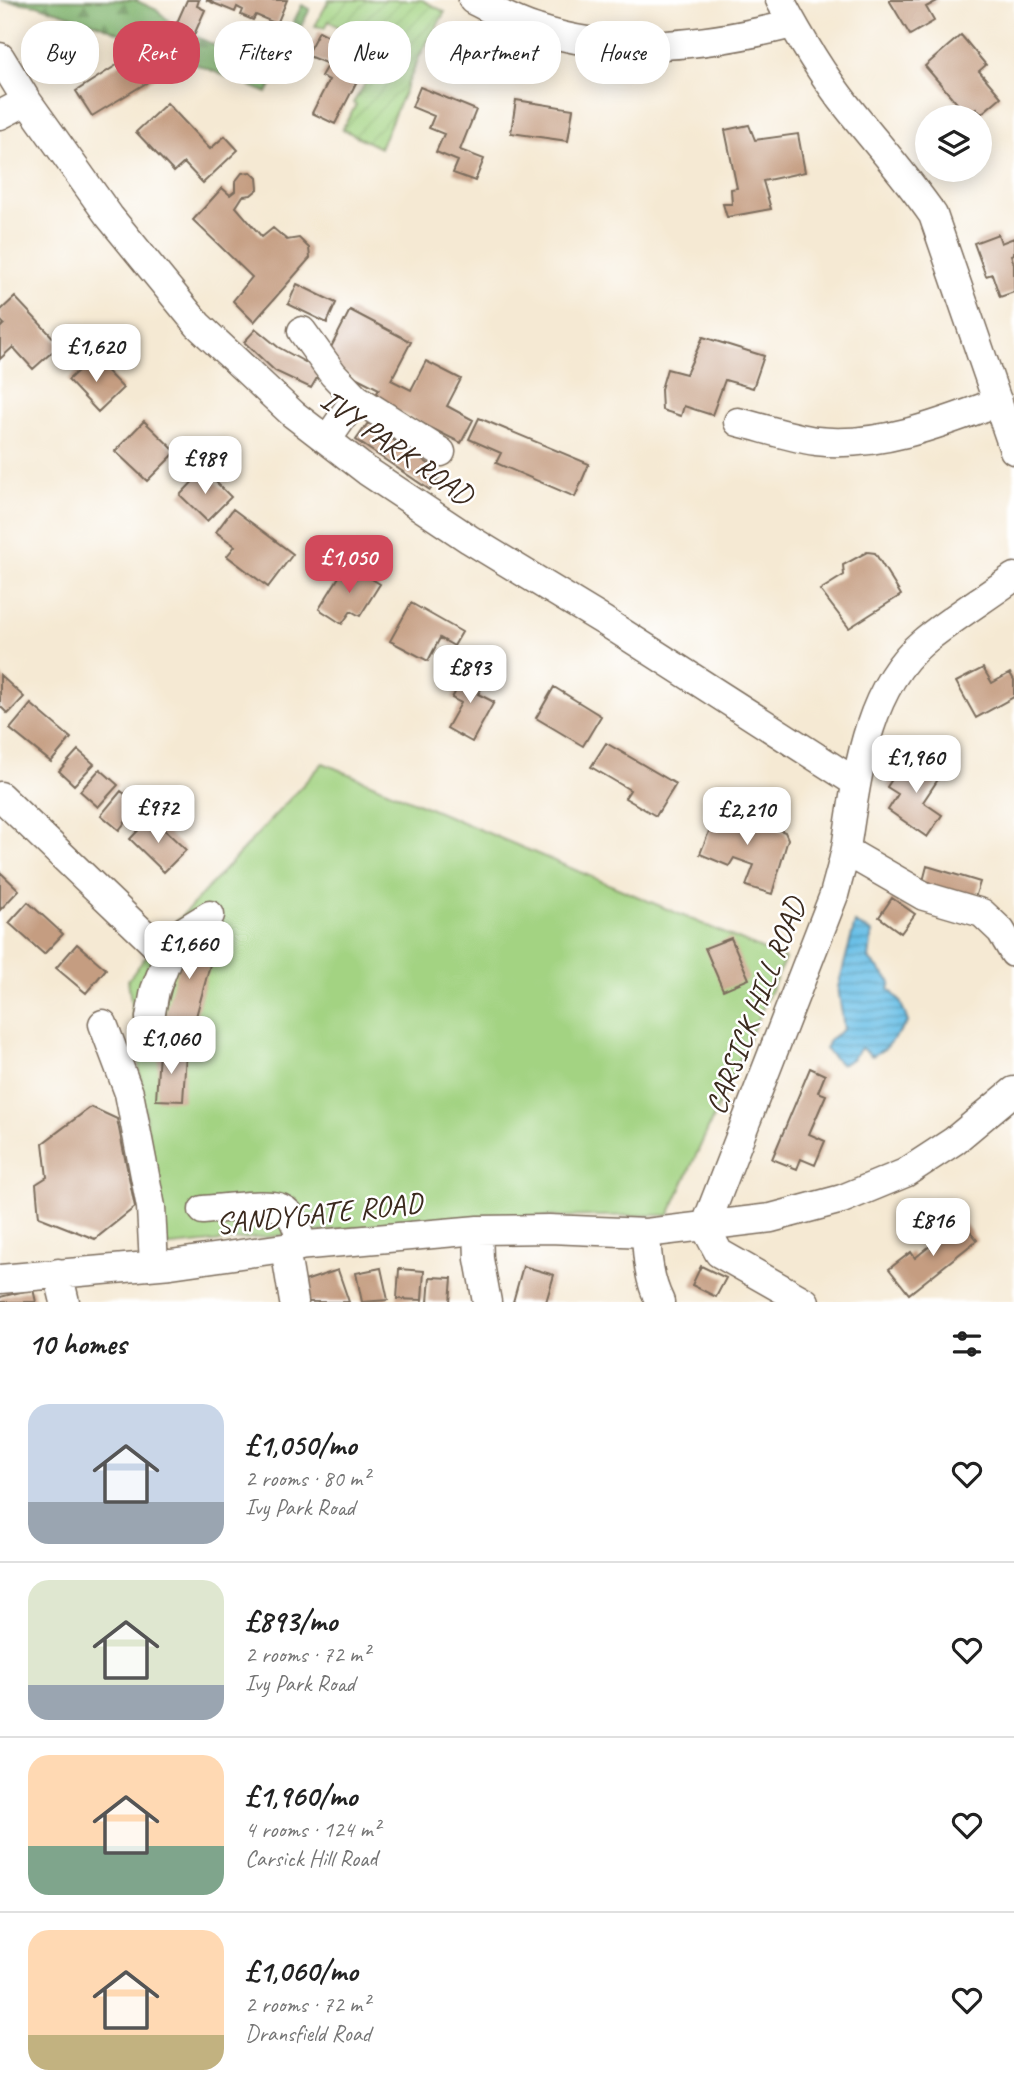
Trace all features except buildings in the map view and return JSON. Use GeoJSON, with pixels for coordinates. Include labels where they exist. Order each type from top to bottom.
{"type":"FeatureCollection","features":[{"type":"Feature","properties":{"kind":"street"},"geometry":{"type":"LineString","coordinates":[[473,0],[538,30],[605,44],[639,46],[742,37],[787,12],[844,103],[913,186],[933,215],[1014,450]]}},
{"type":"Feature","properties":{"kind":"street","name":"IVY PARK ROAD"},"geometry":{"type":"LineString","coordinates":[[0,57],[109,216],[198,325],[292,414],[368,471],[468,539],[604,621],[855,782]]}},
{"type":"Feature","properties":{"kind":"street"},"geometry":{"type":"LineString","coordinates":[[0,115],[27,100]]}},
{"type":"Feature","properties":{"kind":"street"},"geometry":{"type":"LineString","coordinates":[[302,331],[333,374],[356,398],[442,452]]}},
{"type":"Feature","properties":{"kind":"street"},"geometry":{"type":"LineString","coordinates":[[327,440],[356,398]]}},
{"type":"Feature","properties":{"kind":"street"},"geometry":{"type":"LineString","coordinates":[[738,422],[816,441],[876,440],[949,421],[998,402]]}},
{"type":"Feature","properties":{"kind":"street","name":"CARSICK HILL ROAD"},"geometry":{"type":"LineString","coordinates":[[705,1227],[834,895],[846,851],[855,782],[872,722],[892,678],[921,644],[1014,577]]}},
{"type":"Feature","properties":{"kind":"street"},"geometry":{"type":"LineString","coordinates":[[0,796],[162,951]]}},
{"type":"Feature","properties":{"kind":"street"},"geometry":{"type":"LineString","coordinates":[[846,851],[924,896],[982,913],[1001,931],[1014,953]]}},
{"type":"Feature","properties":{"kind":"street"},"geometry":{"type":"LineString","coordinates":[[156,1032],[150,1018],[162,951],[184,931],[210,915]]}},
{"type":"Feature","properties":{"kind":"street"},"geometry":{"type":"LineString","coordinates":[[103,1024],[129,1093],[151,1207],[154,1265]]}},
{"type":"Feature","properties":{"kind":"street","name":"SANDYGATE ROAD"},"geometry":{"type":"LineString","coordinates":[[0,1279],[478,1230],[549,1229],[646,1233],[771,1218],[842,1199],[905,1173],[954,1141],[1014,1091]]}},
{"type":"Feature","properties":{"kind":"street"},"geometry":{"type":"LineString","coordinates":[[203,1210],[253,1206],[281,1208],[293,1218],[295,1302]]}},
{"type":"Feature","properties":{"kind":"street"},"geometry":{"type":"LineString","coordinates":[[705,1227],[719,1252],[804,1302]]}},
{"type":"Feature","properties":{"kind":"street"},"geometry":{"type":"LineString","coordinates":[[478,1230],[479,1259],[488,1302]]}},
{"type":"Feature","properties":{"kind":"street"},"geometry":{"type":"LineString","coordinates":[[646,1233],[648,1262],[660,1302]]}},
{"type":"Feature","properties":{"kind":"street"},"geometry":{"type":"LineString","coordinates":[[58,1273],[65,1302]]}},
{"type":"Feature","properties":{"kind":"green space"},"geometry":{"type":"Polygon","coordinates":[[[0,0],[135,0],[157,10],[169,21],[113,21],[113,30],[99,25],[99,21],[88,21],[37,5],[0,0]]]}},
{"type":"Feature","properties":{"kind":"green space"},"geometry":{"type":"Polygon","coordinates":[[[329,0],[422,0],[445,12],[440,21],[425,21],[425,46],[411,76],[411,21],[328,21],[325,28],[315,26],[329,0]]]}},
{"type":"Feature","properties":{"kind":"green space"},"geometry":{"type":"Polygon","coordinates":[[[302,5],[310,9],[304,21],[294,21],[302,5]]]}},
{"type":"Feature","properties":{"kind":"green space"},"geometry":{"type":"Polygon","coordinates":[[[200,39],[214,45],[214,71],[200,66],[200,39]]]}},
{"type":"Feature","properties":{"kind":"green space"},"geometry":{"type":"Polygon","coordinates":[[[245,84],[272,84],[267,93],[245,84]]]}},
{"type":"Feature","properties":{"kind":"green space"},"geometry":{"type":"Polygon","coordinates":[[[365,84],[408,84],[380,148],[342,129],[365,84]]]}},
{"type":"Feature","properties":{"kind":"green space"},"geometry":{"type":"Polygon","coordinates":[[[323,763],[785,959],[669,1215],[533,1217],[410,1223],[162,1247],[128,980],[156,944],[323,763]]]}},
{"type":"Feature","properties":{"kind":"water"},"geometry":{"type":"Polygon","coordinates":[[[855,923],[872,932],[869,959],[891,982],[889,989],[900,1001],[908,1022],[886,1048],[872,1056],[861,1048],[852,1059],[841,1065],[825,1049],[829,1040],[844,1029],[838,987],[855,923]]]}}]}
